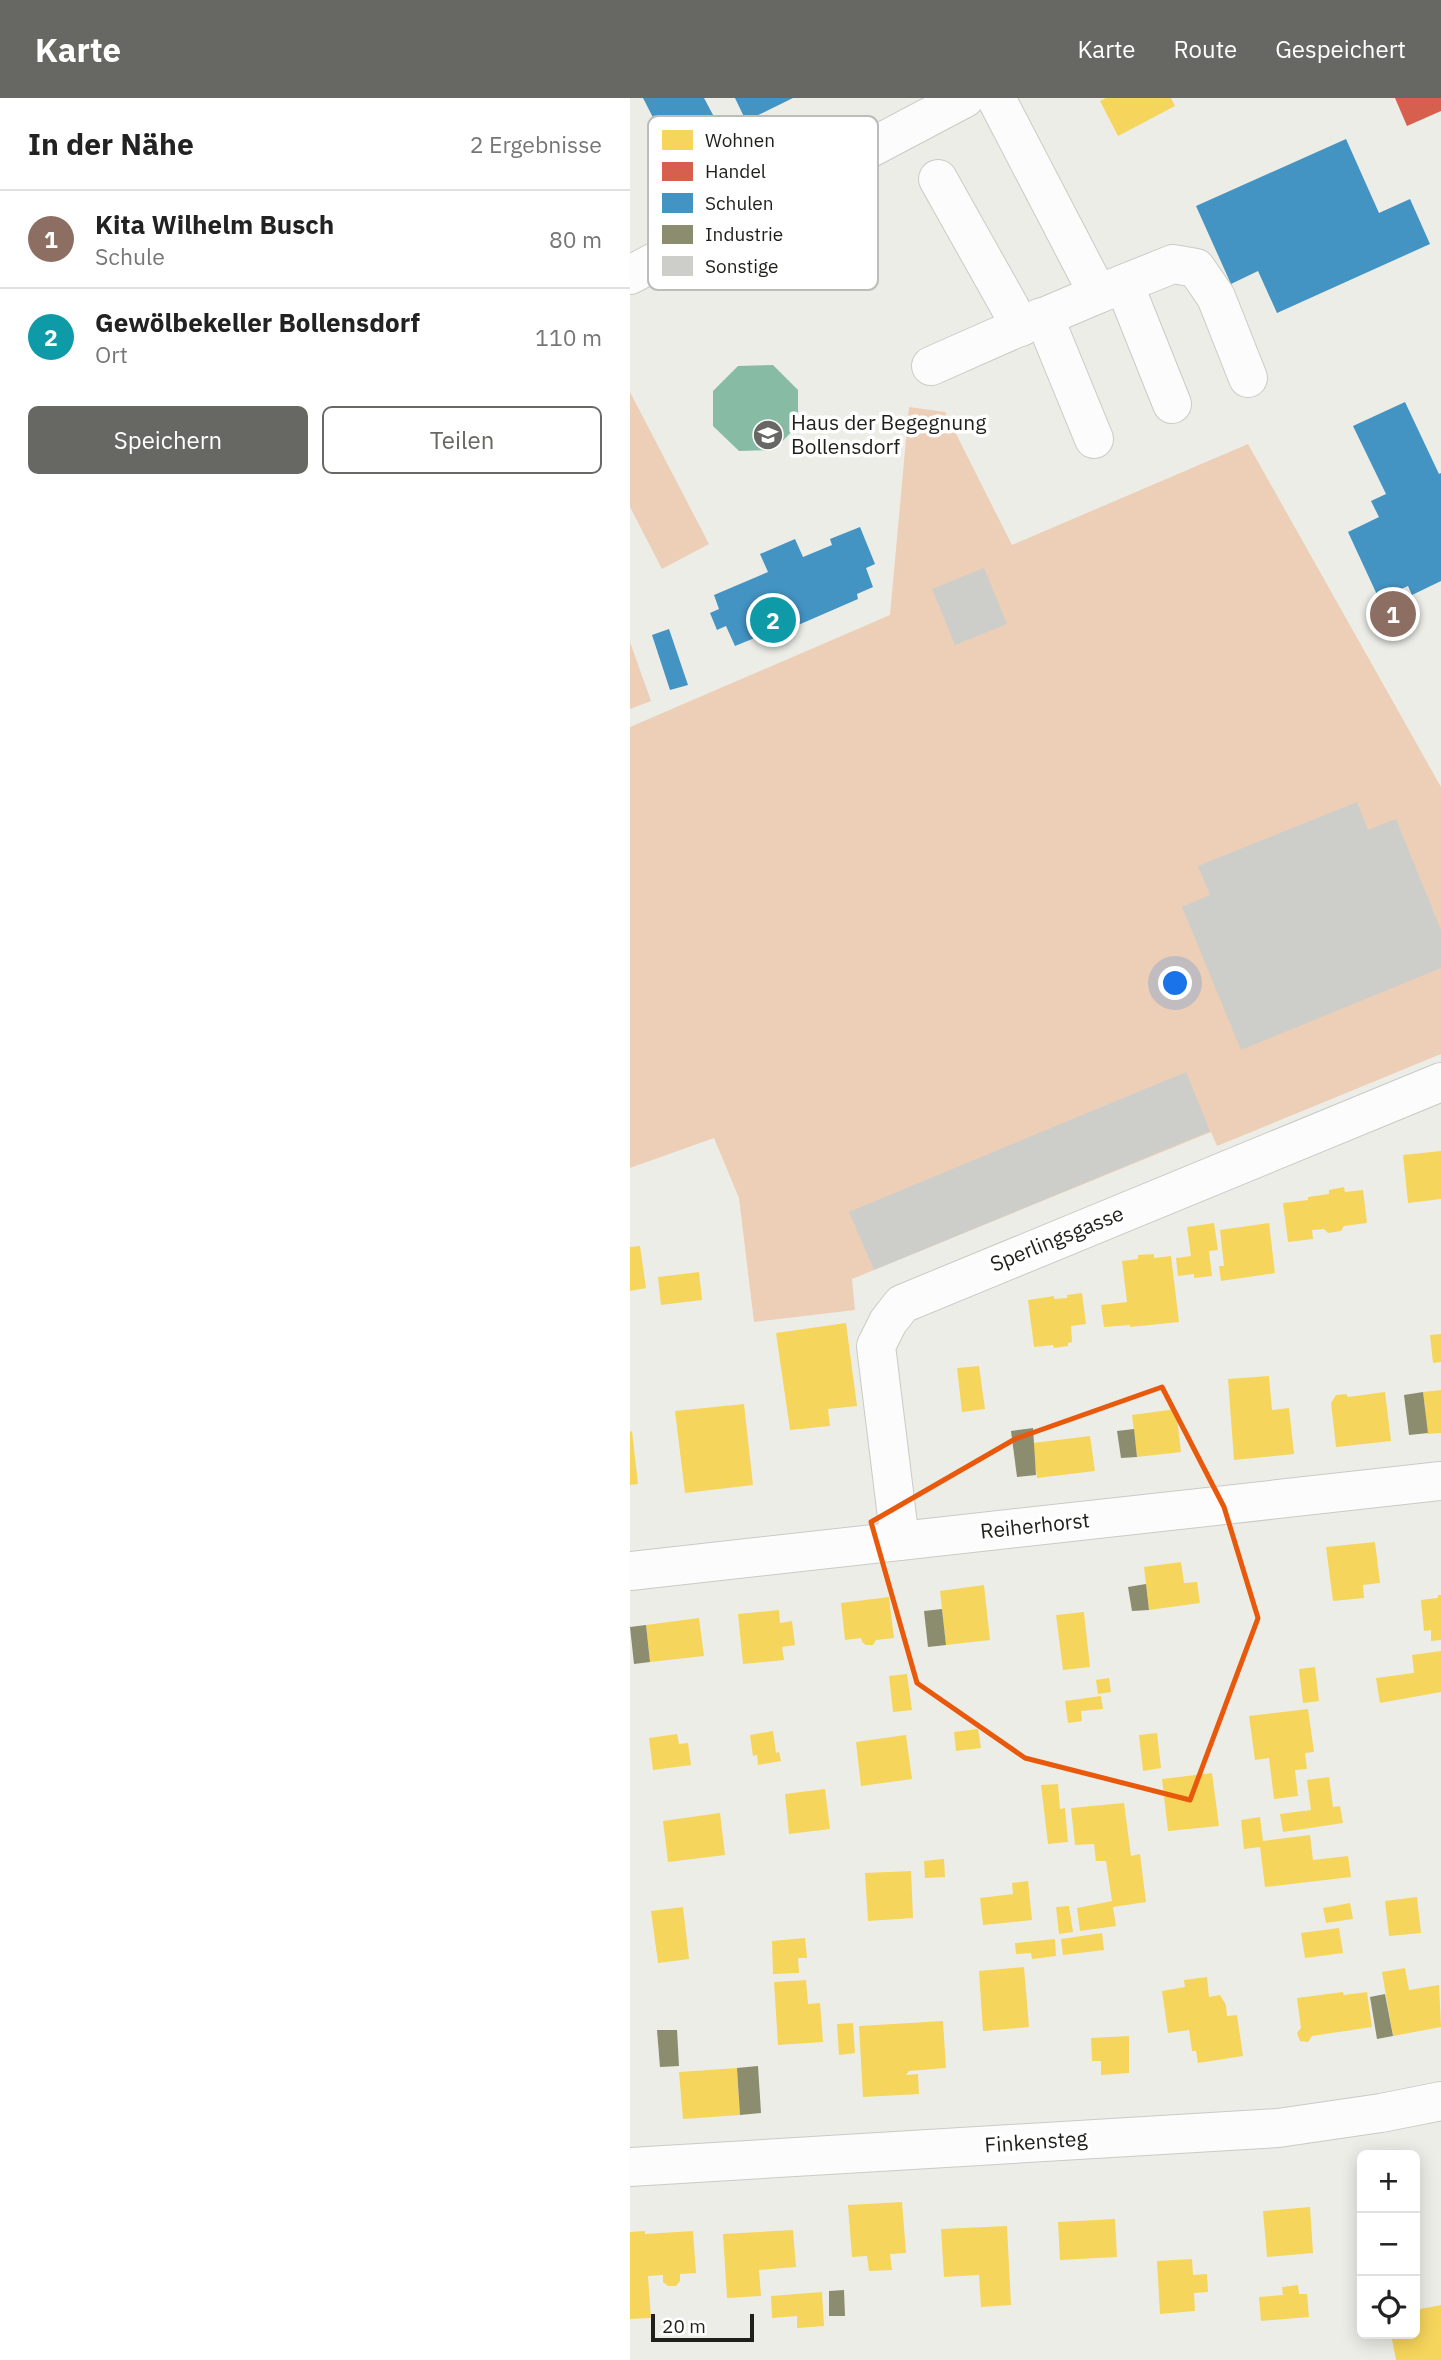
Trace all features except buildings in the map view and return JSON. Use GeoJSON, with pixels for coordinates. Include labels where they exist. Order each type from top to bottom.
{"type":"FeatureCollection","features":[{"type":"Feature","properties":{"kind":"street"},"geometry":{"type":"LineString","coordinates":[[878,144],[965,98]]}},
{"type":"Feature","properties":{"kind":"street"},"geometry":{"type":"LineString","coordinates":[[996,98],[1111,289],[1172,404]]}},
{"type":"Feature","properties":{"kind":"street"},"geometry":{"type":"LineString","coordinates":[[938,179],[1032,322],[1094,439]]}},
{"type":"Feature","properties":{"kind":"street"},"geometry":{"type":"LineString","coordinates":[[931,366],[1173,264],[1196,268],[1216,298],[1248,378]]}},
{"type":"Feature","properties":{"kind":"street"},"geometry":{"type":"LineString","coordinates":[[630,275],[648,265]]}},
{"type":"Feature","properties":{"kind":"street","name":"Sperlingsgasse"},"geometry":{"type":"LineString","coordinates":[[900,1541],[876,1346],[888,1322],[902,1304],[1441,1082]]}},
{"type":"Feature","properties":{"kind":"street","name":"Reiherhorst"},"geometry":{"type":"LineString","coordinates":[[630,1571],[1441,1480]]}},
{"type":"Feature","properties":{"kind":"street","name":"Finkensteg"},"geometry":{"type":"LineString","coordinates":[[630,2168],[1278,2127],[1381,2113],[1441,2101]]}},
{"type":"Feature","properties":{"kind":"highlighted area"},"geometry":{"type":"Polygon","coordinates":[[[1162,1387],[1224,1507],[1258,1618],[1190,1800],[1025,1758],[917,1683],[871,1522],[1015,1439],[1162,1387]]]}},
{"type":"Feature","properties":{"kind":"shaded area"},"geometry":{"type":"Polygon","coordinates":[[[773,365],[798,390],[798,425],[774,450],[739,451],[713,426],[713,391],[738,366],[773,365]]]}},
{"type":"Feature","properties":{"kind":"shaded area"},"geometry":{"type":"Polygon","coordinates":[[[630,392],[709,544],[662,569],[630,507],[630,392]]]}},
{"type":"Feature","properties":{"kind":"shaded area"},"geometry":{"type":"Polygon","coordinates":[[[909,407],[945,412],[1012,545],[1248,444],[1441,787],[1441,1054],[1217,1146],[1211,1132],[852,1279],[855,1310],[754,1322],[739,1198],[714,1138],[630,1168],[630,727],[890,615],[909,407]]]}},
{"type":"Feature","properties":{"kind":"shaded area"},"geometry":{"type":"Polygon","coordinates":[[[630,642],[651,701],[630,709],[630,642]]]}},
{"type":"Feature","properties":{"kind":"place","name":"Haus der Begegnung Bollensdorf"},"geometry":{"type":"Point","coordinates":[768,435]}},
{"type":"Feature","properties":{"kind":"place","name":"Kita Wilhelm Busch"},"geometry":{"type":"Point","coordinates":[1393,614]}},
{"type":"Feature","properties":{"kind":"place","name":"Gewölbekeller Bollensdorf"},"geometry":{"type":"Point","coordinates":[773,620]}}]}
